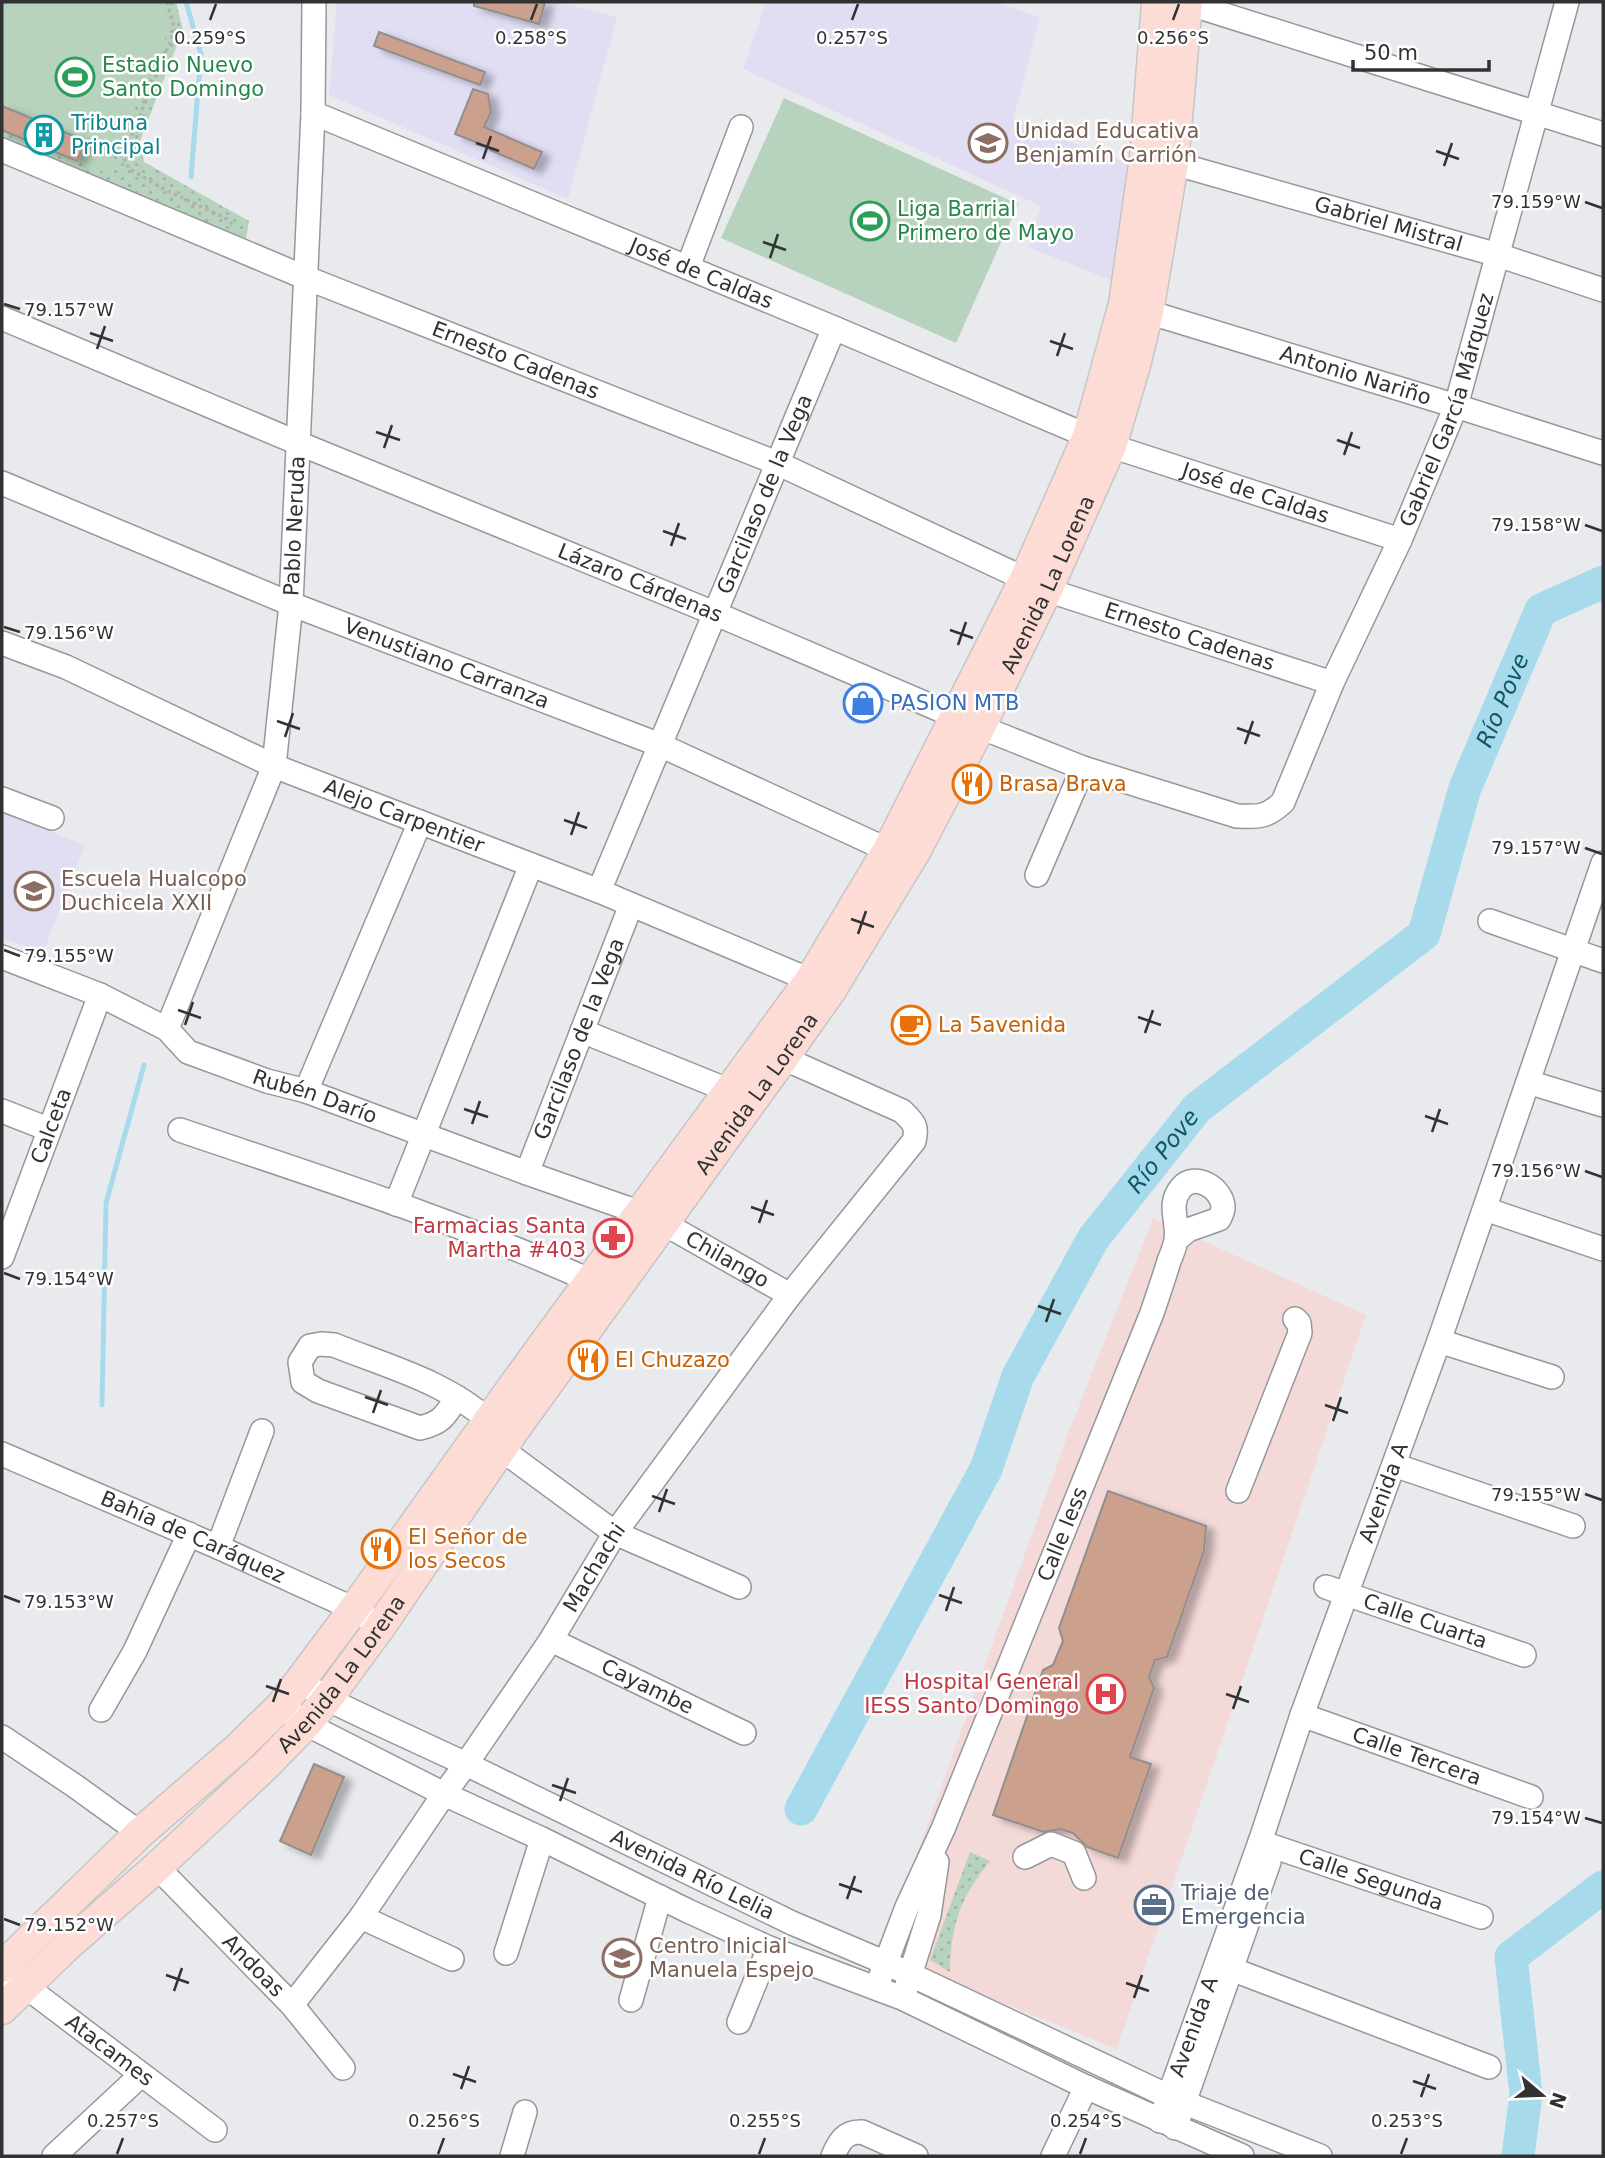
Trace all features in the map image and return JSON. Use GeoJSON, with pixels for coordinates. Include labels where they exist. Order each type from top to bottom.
{"type":"FeatureCollection","features":[{"type":"Feature","properties":{"kind":"main road","name":"Avenida La Lorena"},"geometry":{"type":"LineString","coordinates":[[1099,441],[1124,304],[1145,158],[1157,2]]}},
{"type":"Feature","properties":{"kind":"main road","name":"Avenida La Lorena"},"geometry":{"type":"LineString","coordinates":[[2,2009],[9,1977],[140,1833],[237,1749],[282,1705],[591,1281],[652,1218],[783,1058],[831,990],[916,850],[969,722],[1036,584],[1099,441],[1148,312],[1173,163],[1187,2]]}},
{"type":"Feature","properties":{"kind":"main road","name":"Avenida La Lorena"},"geometry":{"type":"LineString","coordinates":[[9,1977],[157,1867],[306,1724],[327,1699],[501,1449],[652,1218],[730,1091],[810,980],[969,722]]}},
{"type":"Feature","properties":{"kind":"street","name":"Pablo Neruda"},"geometry":{"type":"LineString","coordinates":[[167,1029],[274,766],[291,604],[313,113],[314,2]]}},
{"type":"Feature","properties":{"kind":"street"},"geometry":{"type":"LineString","coordinates":[[1187,2],[1603,134]]}},
{"type":"Feature","properties":{"kind":"street","name":"Gabriel García Márquez"},"geometry":{"type":"LineString","coordinates":[[1283,802],[1332,683],[1401,540],[1456,406],[1567,2]]}},
{"type":"Feature","properties":{"kind":"street","name":"José de Caldas"},"geometry":{"type":"LineString","coordinates":[[313,113],[688,267],[1099,441],[1401,540]]}},
{"type":"Feature","properties":{"kind":"street"},"geometry":{"type":"LineString","coordinates":[[688,267],[741,127]]}},
{"type":"Feature","properties":{"kind":"street","name":"Ernesto Cadenas"},"geometry":{"type":"LineString","coordinates":[[2,150],[304,277],[777,463],[1036,584],[1332,683]]}},
{"type":"Feature","properties":{"kind":"street","name":"Gabriel Mistral"},"geometry":{"type":"LineString","coordinates":[[1173,163],[1498,255],[1603,290]]}},
{"type":"Feature","properties":{"kind":"street","name":"Antonio Nariño"},"geometry":{"type":"LineString","coordinates":[[1148,312],[1603,453]]}},
{"type":"Feature","properties":{"kind":"street","name":"Lázaro Cárdenas"},"geometry":{"type":"LineString","coordinates":[[2,318],[1083,768],[1237,816],[1270,814],[1283,802]]}},
{"type":"Feature","properties":{"kind":"street","name":"Garcilaso de la Vega"},"geometry":{"type":"LineString","coordinates":[[599,891],[834,328]]}},
{"type":"Feature","properties":{"kind":"street","name":"Venustiano Carranza"},"geometry":{"type":"LineString","coordinates":[[2,483],[291,604],[660,745],[888,850]]}},
{"type":"Feature","properties":{"kind":"street","name":"Alejo Carpentier"},"geometry":{"type":"LineString","coordinates":[[2,643],[66,667],[274,766],[599,891],[810,980]]}},
{"type":"Feature","properties":{"kind":"street"},"geometry":{"type":"LineString","coordinates":[[1037,875],[1083,768]]}},
{"type":"Feature","properties":{"kind":"street"},"geometry":{"type":"LineString","coordinates":[[2,799],[52,818]]}},
{"type":"Feature","properties":{"kind":"street"},"geometry":{"type":"LineString","coordinates":[[306,1091],[420,822]]}},
{"type":"Feature","properties":{"kind":"street","name":"Avenida A"},"geometry":{"type":"LineString","coordinates":[[1588,956],[1603,863]]}},
{"type":"Feature","properties":{"kind":"street"},"geometry":{"type":"LineString","coordinates":[[396,1204],[531,865]]}},
{"type":"Feature","properties":{"kind":"street","name":"Garcilaso de la Vega"},"geometry":{"type":"LineString","coordinates":[[527,1173],[631,905]]}},
{"type":"Feature","properties":{"kind":"street","name":"Avenida A"},"geometry":{"type":"LineString","coordinates":[[1167,2124],[1310,1718],[1345,1593],[1400,1467],[1446,1343],[1534,1084],[1588,956],[1603,907]]}},
{"type":"Feature","properties":{"kind":"street"},"geometry":{"type":"LineString","coordinates":[[1490,921],[1588,956]]}},
{"type":"Feature","properties":{"kind":"street","name":"Rubén Darío"},"geometry":{"type":"LineString","coordinates":[[2,957],[100,995],[167,1029],[188,1052],[267,1081],[306,1091],[652,1218]]}},
{"type":"Feature","properties":{"kind":"street","name":"Calceta"},"geometry":{"type":"LineString","coordinates":[[2,1257],[100,995]]}},
{"type":"Feature","properties":{"kind":"street"},"geometry":{"type":"LineString","coordinates":[[582,1031],[730,1091]]}},
{"type":"Feature","properties":{"kind":"street","name":"Machachi"},"geometry":{"type":"LineString","coordinates":[[292,2005],[361,1917],[551,1640],[615,1533],[790,1295],[914,1141],[916,1131],[913,1122],[902,1111],[783,1058]]}},
{"type":"Feature","properties":{"kind":"street"},"geometry":{"type":"LineString","coordinates":[[1534,1084],[1603,1105]]}},
{"type":"Feature","properties":{"kind":"street"},"geometry":{"type":"LineString","coordinates":[[2,1111],[48,1129]]}},
{"type":"Feature","properties":{"kind":"street"},"geometry":{"type":"LineString","coordinates":[[180,1130],[535,1255],[591,1281]]}},
{"type":"Feature","properties":{"kind":"street"},"geometry":{"type":"LineString","coordinates":[[1491,1211],[1603,1249]]}},
{"type":"Feature","properties":{"kind":"street","name":"Chilango"},"geometry":{"type":"LineString","coordinates":[[652,1218],[790,1295]]}},
{"type":"Feature","properties":{"kind":"street","name":"Calle Iess"},"geometry":{"type":"LineString","coordinates":[[876,1987],[1148,1325],[1177,1239]]}},
{"type":"Feature","properties":{"kind":"street"},"geometry":{"type":"LineString","coordinates":[[1238,1491],[1300,1332],[1299,1323],[1295,1319]]}},
{"type":"Feature","properties":{"kind":"street"},"geometry":{"type":"LineString","coordinates":[[1446,1343],[1552,1377]]}},
{"type":"Feature","properties":{"kind":"street"},"geometry":{"type":"LineString","coordinates":[[457,1397],[446,1415],[435,1424],[420,1428],[318,1391],[303,1382],[300,1362],[310,1346],[334,1345],[413,1376],[457,1397],[473,1406],[489,1421]]}},
{"type":"Feature","properties":{"kind":"street"},"geometry":{"type":"LineString","coordinates":[[218,1546],[262,1432]]}},
{"type":"Feature","properties":{"kind":"street"},"geometry":{"type":"LineString","coordinates":[[501,1449],[615,1533],[739,1587]]}},
{"type":"Feature","properties":{"kind":"street","name":"Bahía de Caráquez"},"geometry":{"type":"LineString","coordinates":[[2,1454],[218,1546],[354,1609],[380,1626]]}},
{"type":"Feature","properties":{"kind":"street"},"geometry":{"type":"LineString","coordinates":[[1400,1467],[1573,1526]]}},
{"type":"Feature","properties":{"kind":"street"},"geometry":{"type":"LineString","coordinates":[[101,1710],[135,1651],[189,1534]]}},
{"type":"Feature","properties":{"kind":"street","name":"Calle Cuarta"},"geometry":{"type":"LineString","coordinates":[[1345,1593],[1524,1655]]}},
{"type":"Feature","properties":{"kind":"street","name":"Cayambe"},"geometry":{"type":"LineString","coordinates":[[551,1640],[744,1733]]}},
{"type":"Feature","properties":{"kind":"street","name":"Avenida Río Lelia"},"geometry":{"type":"LineString","coordinates":[[300,1681],[327,1699],[792,1923],[911,1974],[1177,2100],[1321,2156]]}},
{"type":"Feature","properties":{"kind":"street","name":"Avenida Río Lelia"},"geometry":{"type":"LineString","coordinates":[[282,1705],[306,1724],[444,1794],[660,1897],[769,1948],[902,1998],[1086,2087],[1242,2156]]}},
{"type":"Feature","properties":{"kind":"street","name":"Calle Tercera"},"geometry":{"type":"LineString","coordinates":[[1310,1718],[1531,1797]]}},
{"type":"Feature","properties":{"kind":"street"},"geometry":{"type":"LineString","coordinates":[[2,1737],[140,1833]]}},
{"type":"Feature","properties":{"kind":"street","name":"Calle Iess"},"geometry":{"type":"LineString","coordinates":[[902,1998],[929,1915],[943,1829]]}},
{"type":"Feature","properties":{"kind":"street"},"geometry":{"type":"LineString","coordinates":[[506,1953],[542,1839]]}},
{"type":"Feature","properties":{"kind":"street"},"geometry":{"type":"LineString","coordinates":[[1025,1857],[1051,1844],[1074,1853],[1084,1878]]}},
{"type":"Feature","properties":{"kind":"street","name":"Calle Segunda"},"geometry":{"type":"LineString","coordinates":[[1267,1844],[1481,1917]]}},
{"type":"Feature","properties":{"kind":"street","name":"Andoas"},"geometry":{"type":"LineString","coordinates":[[157,1867],[292,2005],[343,2068]]}},
{"type":"Feature","properties":{"kind":"street"},"geometry":{"type":"LineString","coordinates":[[631,2000],[660,1897]]}},
{"type":"Feature","properties":{"kind":"street"},"geometry":{"type":"LineString","coordinates":[[361,1917],[452,1958]]}},
{"type":"Feature","properties":{"kind":"street"},"geometry":{"type":"LineString","coordinates":[[739,2022],[769,1948]]}},
{"type":"Feature","properties":{"kind":"street"},"geometry":{"type":"LineString","coordinates":[[1224,1966],[1489,2067]]}},
{"type":"Feature","properties":{"kind":"street","name":"Atacames"},"geometry":{"type":"LineString","coordinates":[[9,1977],[215,2130]]}},
{"type":"Feature","properties":{"kind":"street"},"geometry":{"type":"LineString","coordinates":[[54,2156],[141,2075]]}},
{"type":"Feature","properties":{"kind":"street"},"geometry":{"type":"LineString","coordinates":[[1054,2156],[1086,2087]]}},
{"type":"Feature","properties":{"kind":"street"},"geometry":{"type":"LineString","coordinates":[[512,2156],[525,2112]]}},
{"type":"Feature","properties":{"kind":"street"},"geometry":{"type":"LineString","coordinates":[[833,2156],[840,2141],[854,2132],[862,2132],[916,2156]]}},
{"type":"Feature","properties":{"kind":"path"},"geometry":{"type":"LineString","coordinates":[[166,2],[175,30],[123,156],[129,169],[227,219]]}},
{"type":"Feature","properties":{"kind":"shaded area"},"geometry":{"type":"Polygon","coordinates":[[[337,2],[556,2],[617,17],[568,199],[329,95],[337,2]]]}},
{"type":"Feature","properties":{"kind":"shaded area","name":"Unidad Educativa Benjamín Carrión"},"geometry":{"type":"Polygon","coordinates":[[[766,2],[995,2],[1040,17],[1013,121],[1133,165],[1123,285],[1028,247],[1041,206],[743,69],[766,2]]]}},
{"type":"Feature","properties":{"kind":"shaded area","name":"Escuela Hualcopo Duchicela XXII"},"geometry":{"type":"Polygon","coordinates":[[[2,813],[85,845],[43,953],[2,938],[2,813]]]}},
{"type":"Feature","properties":{"kind":"shaded area","name":"Hospital General IESS Santo Domingo"},"geometry":{"type":"Polygon","coordinates":[[[1153,1218],[1366,1315],[1117,2049],[881,1954],[1068,1434],[1153,1218]]]}},
{"type":"Feature","properties":{"kind":"green space","name":"Estadio Nuevo Santo Domingo"},"geometry":{"type":"Polygon","coordinates":[[[2,2],[176,2],[183,30],[140,141],[144,162],[249,221],[244,251],[2,150],[2,2]]]}},
{"type":"Feature","properties":{"kind":"green space","name":"Estadio Nuevo Santo Domingo"},"geometry":{"type":"Polygon","coordinates":[[[2,2],[163,2],[171,25],[107,173],[2,130],[2,2]]]}},
{"type":"Feature","properties":{"kind":"green space","name":"Liga Barrial Primero de Mayo"},"geometry":{"type":"Polygon","coordinates":[[[784,98],[1018,204],[956,343],[721,238],[784,98]]]}},
{"type":"Feature","properties":{"kind":"green space"},"geometry":{"type":"Polygon","coordinates":[[[970,1852],[990,1861],[971,1887],[959,1912],[952,1940],[950,1972],[930,1960],[970,1852]]]}},
{"type":"Feature","properties":{"kind":"building"},"geometry":{"type":"Polygon","coordinates":[[[474,2],[545,2],[539,24],[474,6],[474,2]]]}},
{"type":"Feature","properties":{"kind":"building"},"geometry":{"type":"Polygon","coordinates":[[[379,32],[485,72],[480,85],[374,46],[379,32]]]}},
{"type":"Feature","properties":{"kind":"building"},"geometry":{"type":"Polygon","coordinates":[[[473,89],[488,94],[491,112],[484,127],[542,152],[534,169],[455,134],[473,89]]]}},
{"type":"Feature","properties":{"kind":"building","name":"Tribuna Principal"},"geometry":{"type":"Polygon","coordinates":[[[2,106],[86,141],[77,161],[2,130],[2,106]]]}},
{"type":"Feature","properties":{"kind":"building","name":"Hospital General IESS Santo Domingo"},"geometry":{"type":"Polygon","coordinates":[[[1108,1491],[1206,1526],[1204,1551],[1167,1657],[1155,1660],[1149,1677],[1154,1688],[1130,1757],[1151,1764],[1118,1858],[1087,1847],[1073,1833],[1060,1829],[1044,1832],[993,1815],[1043,1670],[1053,1665],[1063,1641],[1059,1628],[1108,1491]]]}},
{"type":"Feature","properties":{"kind":"building"},"geometry":{"type":"Polygon","coordinates":[[[314,1764],[344,1777],[311,1855],[280,1841],[314,1764]]]}},
{"type":"Feature","properties":{"kind":"waterway"},"geometry":{"type":"LineString","coordinates":[[186,2],[201,54],[191,177]]}},
{"type":"Feature","properties":{"kind":"waterway","name":"Río Pove"},"geometry":{"type":"LineString","coordinates":[[801,1809],[986,1469],[1018,1376],[1093,1239],[1197,1108],[1424,934],[1465,788],[1541,610],[1603,582]]}},
{"type":"Feature","properties":{"kind":"waterway"},"geometry":{"type":"LineString","coordinates":[[102,1405],[106,1203],[144,1065]]}},
{"type":"Feature","properties":{"kind":"waterway"},"geometry":{"type":"LineString","coordinates":[[1518,2156],[1526,2094],[1511,1957],[1603,1887]]}},
{"type":"Feature","properties":{"kind":"place","name":"Estadio Nuevo Santo Domingo"},"geometry":{"type":"Point","coordinates":[75,77]}},
{"type":"Feature","properties":{"kind":"place","name":"Tribuna Principal"},"geometry":{"type":"Point","coordinates":[44,135]}},
{"type":"Feature","properties":{"kind":"place","name":"Unidad Educativa Benjamín Carrión"},"geometry":{"type":"Point","coordinates":[988,143]}},
{"type":"Feature","properties":{"kind":"place","name":"Liga Barrial Primero de Mayo"},"geometry":{"type":"Point","coordinates":[870,221]}},
{"type":"Feature","properties":{"kind":"place","name":"PASION MTB"},"geometry":{"type":"Point","coordinates":[863,703]}},
{"type":"Feature","properties":{"kind":"place","name":"Brasa Brava"},"geometry":{"type":"Point","coordinates":[972,784]}},
{"type":"Feature","properties":{"kind":"place","name":"Escuela Hualcopo Duchicela XXII"},"geometry":{"type":"Point","coordinates":[34,891]}},
{"type":"Feature","properties":{"kind":"place","name":"La 5avenida"},"geometry":{"type":"Point","coordinates":[911,1025]}},
{"type":"Feature","properties":{"kind":"place","name":"Farmacias Santa Martha #403"},"geometry":{"type":"Point","coordinates":[613,1238]}},
{"type":"Feature","properties":{"kind":"place","name":"El Chuzazo"},"geometry":{"type":"Point","coordinates":[588,1360]}},
{"type":"Feature","properties":{"kind":"place","name":"El Señor de los Secos"},"geometry":{"type":"Point","coordinates":[381,1549]}},
{"type":"Feature","properties":{"kind":"place","name":"Hospital General IESS Santo Domingo"},"geometry":{"type":"Point","coordinates":[1106,1694]}},
{"type":"Feature","properties":{"kind":"place","name":"Triaje de Emergencia"},"geometry":{"type":"Point","coordinates":[1154,1905]}},
{"type":"Feature","properties":{"kind":"place","name":"Centro Inicial Manuela Espejo"},"geometry":{"type":"Point","coordinates":[622,1958]}}]}
